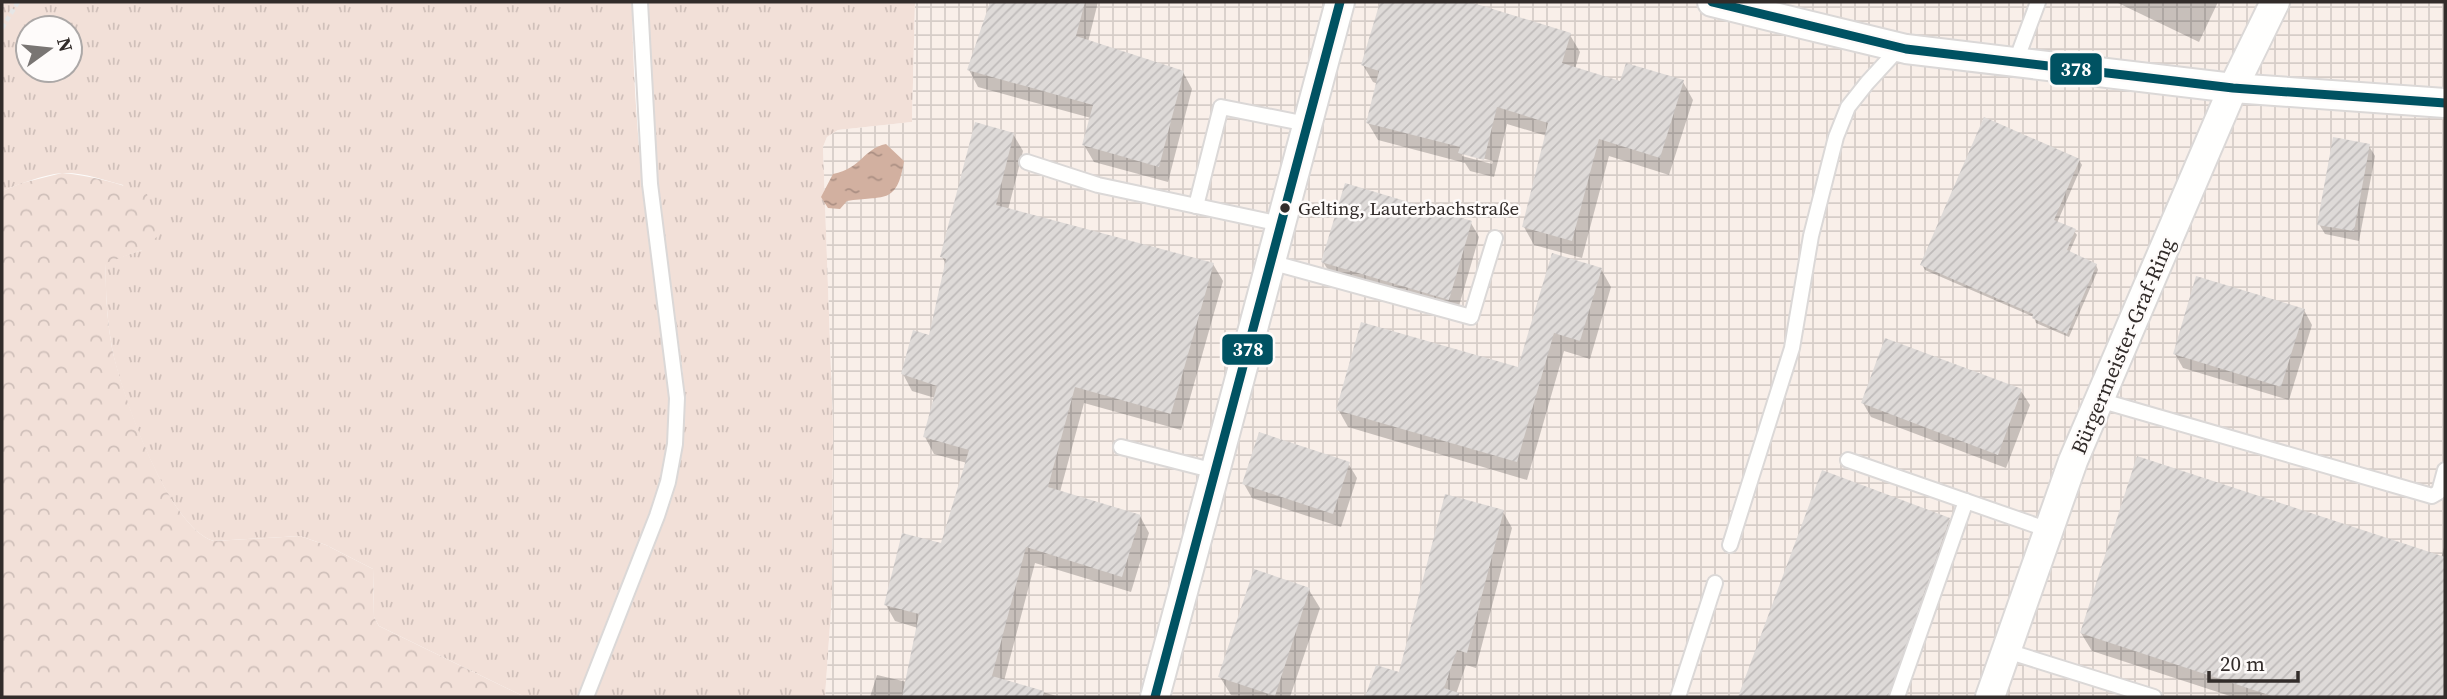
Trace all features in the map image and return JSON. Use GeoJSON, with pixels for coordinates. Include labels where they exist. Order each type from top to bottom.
{"type":"FeatureCollection","features":[{"type":"Feature","properties":{"kind":"street"},"geometry":{"type":"LineString","coordinates":[[1155,697],[1340,2]]}},
{"type":"Feature","properties":{"kind":"street"},"geometry":{"type":"LineString","coordinates":[[1712,2],[1900,47],[2233,88],[2445,103]]}},
{"type":"Feature","properties":{"kind":"street","name":"Bürgermeister-Graf-Ring"},"geometry":{"type":"LineString","coordinates":[[1990,697],[2073,461],[2233,88],[2274,2]]}},
{"type":"Feature","properties":{"kind":"lane"},"geometry":{"type":"LineString","coordinates":[[586,697],[657,516],[668,482],[675,444],[677,398],[650,184],[640,2]]}},
{"type":"Feature","properties":{"kind":"lane"},"geometry":{"type":"LineString","coordinates":[[2016,61],[2038,2]]}},
{"type":"Feature","properties":{"kind":"lane"},"geometry":{"type":"LineString","coordinates":[[1730,545],[1791,348],[1811,236],[1836,137],[1848,107],[1900,47]]}},
{"type":"Feature","properties":{"kind":"lane"},"geometry":{"type":"LineString","coordinates":[[1196,206],[1221,107],[1307,124]]}},
{"type":"Feature","properties":{"kind":"lane"},"geometry":{"type":"LineString","coordinates":[[1027,162],[1098,186],[1281,224]]}},
{"type":"Feature","properties":{"kind":"lane"},"geometry":{"type":"LineString","coordinates":[[1270,262],[1471,317],[1495,238]]}},
{"type":"Feature","properties":{"kind":"lane"},"geometry":{"type":"LineString","coordinates":[[2099,400],[2432,496],[2439,492],[2445,470]]}},
{"type":"Feature","properties":{"kind":"lane"},"geometry":{"type":"LineString","coordinates":[[1121,447],[1215,471]]}},
{"type":"Feature","properties":{"kind":"lane"},"geometry":{"type":"LineString","coordinates":[[1848,460],[2049,530]]}},
{"type":"Feature","properties":{"kind":"lane"},"geometry":{"type":"LineString","coordinates":[[1898,697],[1966,501]]}},
{"type":"Feature","properties":{"kind":"lane"},"geometry":{"type":"LineString","coordinates":[[1678,697],[1715,583]]}},
{"type":"Feature","properties":{"kind":"lane"},"geometry":{"type":"LineString","coordinates":[[2007,651],[2154,697]]}},
{"type":"Feature","properties":{"kind":"path"},"geometry":{"type":"LineString","coordinates":[[2,28],[18,2]]}},
{"type":"Feature","properties":{"kind":"shaded area"},"geometry":{"type":"Polygon","coordinates":[[[915,2],[2445,2],[2445,697],[825,697],[832,596],[833,425],[823,147],[827,137],[838,130],[912,122],[915,2]]]}},
{"type":"Feature","properties":{"kind":"green space"},"geometry":{"type":"Polygon","coordinates":[[[2,2],[632,2],[638,140],[666,362],[669,426],[664,464],[655,496],[579,697],[525,697],[379,626],[374,617],[373,569],[326,545],[300,536],[214,541],[197,531],[180,512],[149,456],[125,395],[112,348],[106,262],[142,250],[123,185],[70,173],[39,178],[2,191],[2,2]]]}},
{"type":"Feature","properties":{"kind":"green space"},"geometry":{"type":"Polygon","coordinates":[[[647,2],[915,2],[912,122],[838,130],[827,137],[823,147],[833,425],[832,596],[825,697],[591,697],[660,528],[681,447],[684,423],[683,375],[659,198],[647,2]]]}},
{"type":"Feature","properties":{"kind":"green space"},"geometry":{"type":"Polygon","coordinates":[[[62,173],[105,180],[147,194],[160,234],[142,250],[106,263],[110,337],[136,425],[164,486],[180,512],[197,531],[214,541],[300,536],[326,545],[373,569],[374,617],[379,626],[525,697],[2,697],[2,191],[62,173]]]}},
{"type":"Feature","properties":{"kind":"water"},"geometry":{"type":"Polygon","coordinates":[[[886,144],[904,161],[901,175],[892,192],[879,198],[847,201],[840,209],[828,208],[821,197],[833,174],[843,171],[878,146],[886,144]]]}},
{"type":"Feature","properties":{"kind":"building"},"geometry":{"type":"Polygon","coordinates":[[[990,2],[1085,2],[1076,36],[1184,71],[1159,167],[1082,145],[1093,105],[967,70],[990,2]]]}},
{"type":"Feature","properties":{"kind":"building"},"geometry":{"type":"Polygon","coordinates":[[[1380,2],[1470,2],[1571,33],[1562,63],[1620,81],[1626,63],[1684,80],[1660,158],[1599,139],[1572,241],[1522,227],[1548,123],[1497,107],[1484,160],[1458,153],[1460,147],[1366,123],[1379,71],[1361,65],[1380,2]]]}},
{"type":"Feature","properties":{"kind":"building"},"geometry":{"type":"Polygon","coordinates":[[[1984,117],[2080,159],[2054,220],[2076,229],[2067,250],[2097,264],[2067,334],[2032,318],[2033,314],[1920,265],[1984,117]]]}},
{"type":"Feature","properties":{"kind":"building"},"geometry":{"type":"Polygon","coordinates":[[[975,122],[1014,133],[996,205],[1214,263],[1171,414],[1075,387],[1048,487],[1141,515],[1122,577],[1026,547],[992,676],[1044,691],[1043,697],[902,697],[919,614],[884,605],[902,533],[941,543],[969,450],[923,437],[937,386],[901,374],[913,330],[929,335],[946,259],[940,257],[975,122]]]}},
{"type":"Feature","properties":{"kind":"building"},"geometry":{"type":"Polygon","coordinates":[[[2333,137],[2370,144],[2354,231],[2317,225],[2333,137]]]}},
{"type":"Feature","properties":{"kind":"building"},"geometry":{"type":"Polygon","coordinates":[[[1345,183],[1472,221],[1449,300],[1321,262],[1345,183]]]}},
{"type":"Feature","properties":{"kind":"building"},"geometry":{"type":"Polygon","coordinates":[[[1552,253],[1602,268],[1580,341],[1554,333],[1517,462],[1336,410],[1361,322],[1518,367],[1552,253]]]}},
{"type":"Feature","properties":{"kind":"building"},"geometry":{"type":"Polygon","coordinates":[[[2196,276],[2305,309],[2281,387],[2173,354],[2196,276]]]}},
{"type":"Feature","properties":{"kind":"building"},"geometry":{"type":"Polygon","coordinates":[[[1885,338],[2022,389],[1998,455],[1861,403],[1885,338]]]}},
{"type":"Feature","properties":{"kind":"building"},"geometry":{"type":"Polygon","coordinates":[[[1259,432],[1350,462],[1333,514],[1242,484],[1259,432]]]}},
{"type":"Feature","properties":{"kind":"building"},"geometry":{"type":"Polygon","coordinates":[[[2137,456],[2445,557],[2445,697],[2275,697],[2080,633],[2137,456]]]}},
{"type":"Feature","properties":{"kind":"building"},"geometry":{"type":"Polygon","coordinates":[[[1822,470],[1950,518],[1888,697],[1738,697],[1822,470]]]}},
{"type":"Feature","properties":{"kind":"building"},"geometry":{"type":"Polygon","coordinates":[[[1445,494],[1504,510],[1467,653],[1457,650],[1444,688],[1459,693],[1459,697],[1365,697],[1376,665],[1399,672],[1445,494]]]}},
{"type":"Feature","properties":{"kind":"building"},"geometry":{"type":"Polygon","coordinates":[[[1254,569],[1310,588],[1275,696],[1218,677],[1254,569]]]}},
{"type":"Feature","properties":{"kind":"transit line","name":"378"},"geometry":{"type":"LineString","coordinates":[[1155,697],[1340,2]]}},
{"type":"Feature","properties":{"kind":"transit line","name":"378"},"geometry":{"type":"LineString","coordinates":[[1712,2],[1906,49],[2233,88],[2445,103]]}},
{"type":"Feature","properties":{"kind":"place","name":"Gelting, Lauterbachstraße"},"geometry":{"type":"Point","coordinates":[1285,208]}}]}
